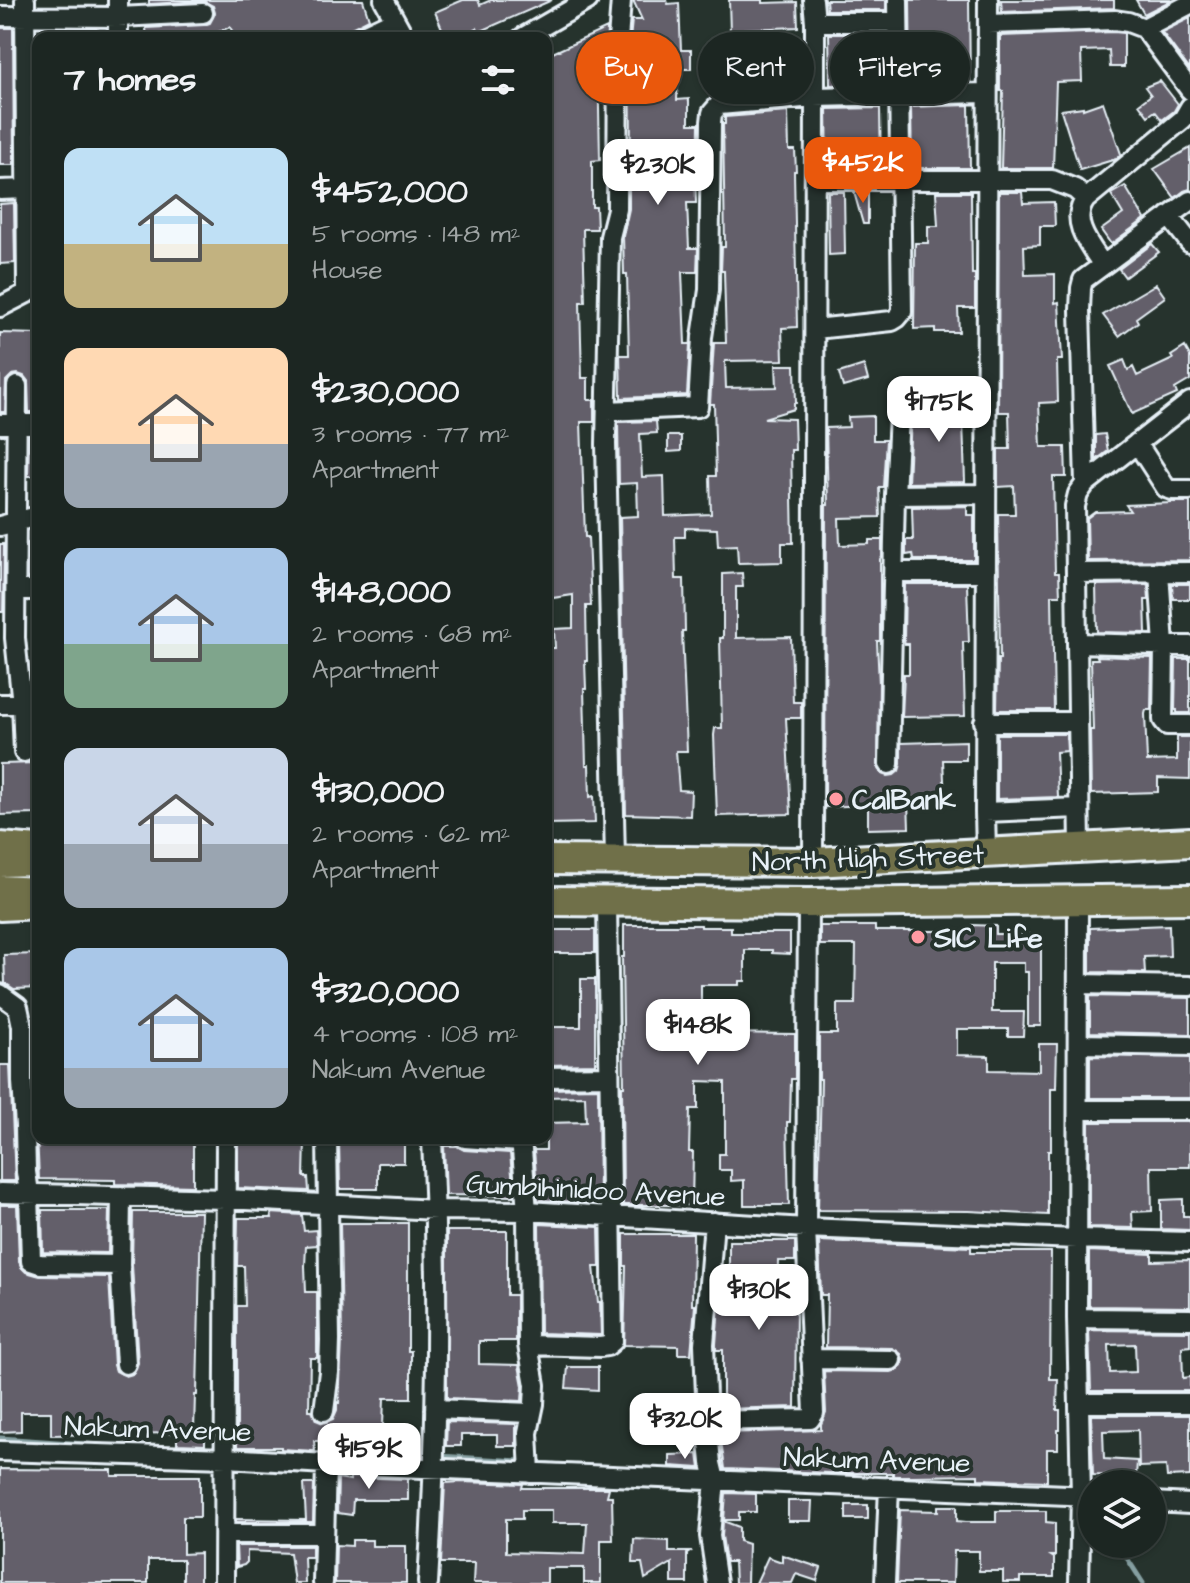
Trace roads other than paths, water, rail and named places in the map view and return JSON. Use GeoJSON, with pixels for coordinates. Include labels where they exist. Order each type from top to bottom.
{"type":"FeatureCollection","features":[{"type":"Feature","properties":{"kind":"highway","name":"North High Street"},"geometry":{"type":"LineString","coordinates":[[552,860],[813,862],[1190,842]]}},
{"type":"Feature","properties":{"kind":"highway"},"geometry":{"type":"LineString","coordinates":[[0,862],[32,861]]}},
{"type":"Feature","properties":{"kind":"highway"},"geometry":{"type":"LineString","coordinates":[[0,890],[32,892]]}},
{"type":"Feature","properties":{"kind":"highway","name":"North High Street"},"geometry":{"type":"LineString","coordinates":[[552,901],[808,903],[1190,899]]}},
{"type":"Feature","properties":{"kind":"main road"},"geometry":{"type":"LineString","coordinates":[[0,845],[32,848]]}},
{"type":"Feature","properties":{"kind":"main road"},"geometry":{"type":"LineString","coordinates":[[0,908],[32,906]]}},
{"type":"Feature","properties":{"kind":"street"},"geometry":{"type":"LineString","coordinates":[[384,0],[402,32]]}},
{"type":"Feature","properties":{"kind":"street"},"geometry":{"type":"LineString","coordinates":[[532,32],[588,0]]}},
{"type":"Feature","properties":{"kind":"street"},"geometry":{"type":"LineString","coordinates":[[615,860],[607,411],[610,237],[617,209],[621,0]]}},
{"type":"Feature","properties":{"kind":"street"},"geometry":{"type":"LineString","coordinates":[[813,0],[813,862]]}},
{"type":"Feature","properties":{"kind":"street"},"geometry":{"type":"LineString","coordinates":[[898,0],[898,32]]}},
{"type":"Feature","properties":{"kind":"street"},"geometry":{"type":"LineString","coordinates":[[986,852],[988,0]]}},
{"type":"Feature","properties":{"kind":"street"},"geometry":{"type":"LineString","coordinates":[[1144,28],[1190,4]]}},
{"type":"Feature","properties":{"kind":"street"},"geometry":{"type":"LineString","coordinates":[[0,307],[32,291],[26,189],[25,8]]}},
{"type":"Feature","properties":{"kind":"street"},"geometry":{"type":"LineString","coordinates":[[0,16],[25,8],[203,13]]}},
{"type":"Feature","properties":{"kind":"street"},"geometry":{"type":"LineString","coordinates":[[118,9],[118,32]]}},
{"type":"Feature","properties":{"kind":"street"},"geometry":{"type":"LineString","coordinates":[[370,32],[395,20]]}},
{"type":"Feature","properties":{"kind":"street"},"geometry":{"type":"LineString","coordinates":[[815,22],[898,22]]}},
{"type":"Feature","properties":{"kind":"street"},"geometry":{"type":"LineString","coordinates":[[988,24],[1128,22],[1144,28],[1190,90]]}},
{"type":"Feature","properties":{"kind":"street"},"geometry":{"type":"LineString","coordinates":[[970,93],[987,93]]}},
{"type":"Feature","properties":{"kind":"street"},"geometry":{"type":"LineString","coordinates":[[607,411],[698,407],[702,337],[709,290],[711,122],[715,108],[719,105],[830,97]]}},
{"type":"Feature","properties":{"kind":"street"},"geometry":{"type":"LineString","coordinates":[[815,329],[892,321],[901,316],[900,104]]}},
{"type":"Feature","properties":{"kind":"street"},"geometry":{"type":"LineString","coordinates":[[1103,265],[1081,228],[1081,205],[1183,119],[1190,107]]}},
{"type":"Feature","properties":{"kind":"street"},"geometry":{"type":"LineString","coordinates":[[815,180],[1052,180],[1075,189],[1086,199]]}},
{"type":"Feature","properties":{"kind":"street"},"geometry":{"type":"LineString","coordinates":[[0,190],[26,189]]}},
{"type":"Feature","properties":{"kind":"street"},"geometry":{"type":"LineString","coordinates":[[1085,484],[1083,280],[1190,201]]}},
{"type":"Feature","properties":{"kind":"street"},"geometry":{"type":"LineString","coordinates":[[1169,216],[1190,243]]}},
{"type":"Feature","properties":{"kind":"street"},"geometry":{"type":"LineString","coordinates":[[17,386],[9,424],[8,524],[16,590],[8,645],[30,703],[24,752]]}},
{"type":"Feature","properties":{"kind":"street"},"geometry":{"type":"LineString","coordinates":[[1080,848],[1075,506],[1085,484],[1190,402]]}},
{"type":"Feature","properties":{"kind":"street"},"geometry":{"type":"LineString","coordinates":[[889,764],[899,415]]}},
{"type":"Feature","properties":{"kind":"street"},"geometry":{"type":"LineString","coordinates":[[9,424],[32,424]]}},
{"type":"Feature","properties":{"kind":"street"},"geometry":{"type":"LineString","coordinates":[[1137,443],[1166,488],[1190,490]]}},
{"type":"Feature","properties":{"kind":"street"},"geometry":{"type":"LineString","coordinates":[[895,495],[985,494]]}},
{"type":"Feature","properties":{"kind":"street"},"geometry":{"type":"LineString","coordinates":[[8,524],[32,518]]}},
{"type":"Feature","properties":{"kind":"street"},"geometry":{"type":"LineString","coordinates":[[895,572],[985,572]]}},
{"type":"Feature","properties":{"kind":"street"},"geometry":{"type":"LineString","coordinates":[[1159,572],[1164,645],[1163,720],[1169,726],[1190,725]]}},
{"type":"Feature","properties":{"kind":"street"},"geometry":{"type":"LineString","coordinates":[[1076,573],[1190,572]]}},
{"type":"Feature","properties":{"kind":"street"},"geometry":{"type":"LineString","coordinates":[[16,590],[32,590]]}},
{"type":"Feature","properties":{"kind":"street"},"geometry":{"type":"LineString","coordinates":[[1077,643],[1190,646]]}},
{"type":"Feature","properties":{"kind":"street"},"geometry":{"type":"LineString","coordinates":[[0,704],[30,703]]}},
{"type":"Feature","properties":{"kind":"street"},"geometry":{"type":"LineString","coordinates":[[984,722],[1078,722]]}},
{"type":"Feature","properties":{"kind":"street"},"geometry":{"type":"LineString","coordinates":[[985,812],[1079,808]]}},
{"type":"Feature","properties":{"kind":"street"},"geometry":{"type":"LineString","coordinates":[[1078,900],[1077,1318],[1085,1470]]}},
{"type":"Feature","properties":{"kind":"street"},"geometry":{"type":"LineString","coordinates":[[528,1345],[601,1347],[613,1341],[607,901]]}},
{"type":"Feature","properties":{"kind":"street"},"geometry":{"type":"LineString","coordinates":[[707,1421],[810,1419],[814,1413],[806,1228],[808,903]]}},
{"type":"Feature","properties":{"kind":"street"},"geometry":{"type":"LineString","coordinates":[[1078,984],[1190,986]]}},
{"type":"Feature","properties":{"kind":"street"},"geometry":{"type":"LineString","coordinates":[[0,994],[18,1007],[30,1053],[26,1172],[31,1261],[40,1264],[120,1265]]}},
{"type":"Feature","properties":{"kind":"street"},"geometry":{"type":"LineString","coordinates":[[1078,1044],[1190,1046]]}},
{"type":"Feature","properties":{"kind":"street"},"geometry":{"type":"LineString","coordinates":[[552,1077],[608,1076]]}},
{"type":"Feature","properties":{"kind":"street"},"geometry":{"type":"LineString","coordinates":[[1078,1110],[1190,1110]]}},
{"type":"Feature","properties":{"kind":"street"},"geometry":{"type":"LineString","coordinates":[[224,1583],[226,1144]]}},
{"type":"Feature","properties":{"kind":"street"},"geometry":{"type":"LineString","coordinates":[[324,1411],[330,1351],[327,1144]]}},
{"type":"Feature","properties":{"kind":"street"},"geometry":{"type":"LineString","coordinates":[[428,1583],[435,1468],[436,1210],[432,1144]]}},
{"type":"Feature","properties":{"kind":"street"},"geometry":{"type":"LineString","coordinates":[[521,1144],[527,1211],[528,1345],[535,1385],[528,1433],[530,1473]]}},
{"type":"Feature","properties":{"kind":"street","name":"Gumbihinidoo Avenue"},"geometry":{"type":"LineString","coordinates":[[0,1193],[527,1211],[806,1228],[1190,1242]]}},
{"type":"Feature","properties":{"kind":"street"},"geometry":{"type":"LineString","coordinates":[[121,1196],[120,1265],[126,1364]]}},
{"type":"Feature","properties":{"kind":"street"},"geometry":{"type":"LineString","coordinates":[[714,1222],[704,1344],[707,1421],[715,1480],[710,1536],[717,1583]]}},
{"type":"Feature","properties":{"kind":"street"},"geometry":{"type":"LineString","coordinates":[[1077,1318],[1190,1319]]}},
{"type":"Feature","properties":{"kind":"street"},"geometry":{"type":"LineString","coordinates":[[811,1359],[891,1360]]}},
{"type":"Feature","properties":{"kind":"street"},"geometry":{"type":"LineString","coordinates":[[1079,1403],[1190,1403]]}},
{"type":"Feature","properties":{"kind":"street"},"geometry":{"type":"LineString","coordinates":[[435,1409],[531,1413]]}},
{"type":"Feature","properties":{"kind":"street","name":"Nakum Avenue"},"geometry":{"type":"LineString","coordinates":[[0,1451],[1078,1496]]}},
{"type":"Feature","properties":{"kind":"street"},"geometry":{"type":"LineString","coordinates":[[323,1583],[326,1464]]}},
{"type":"Feature","properties":{"kind":"street"},"geometry":{"type":"LineString","coordinates":[[885,1583],[889,1487]]}},
{"type":"Feature","properties":{"kind":"street"},"geometry":{"type":"LineString","coordinates":[[1166,1503],[1190,1504]]}},
{"type":"Feature","properties":{"kind":"street"},"geometry":{"type":"LineString","coordinates":[[225,1534],[324,1534]]}},
{"type":"Feature","properties":{"kind":"street"},"geometry":{"type":"LineString","coordinates":[[1079,1583],[1081,1558]]}},
{"type":"Feature","properties":{"kind":"waterway"},"geometry":{"type":"LineString","coordinates":[[0,1438],[99,1445]]}},
{"type":"Feature","properties":{"kind":"waterway"},"geometry":{"type":"LineString","coordinates":[[311,1454],[409,1454]]}},
{"type":"Feature","properties":{"kind":"waterway"},"geometry":{"type":"LineString","coordinates":[[439,1456],[520,1461]]}},
{"type":"Feature","properties":{"kind":"waterway"},"geometry":{"type":"LineString","coordinates":[[537,1463],[563,1465]]}},
{"type":"Feature","properties":{"kind":"waterway"},"geometry":{"type":"LineString","coordinates":[[1127,1558],[1143,1583]]}},
{"type":"Feature","properties":{"kind":"place","name":"CalBank"},"geometry":{"type":"Point","coordinates":[836,799]}},
{"type":"Feature","properties":{"kind":"place","name":"SIC Life"},"geometry":{"type":"Point","coordinates":[918,937]}}]}
